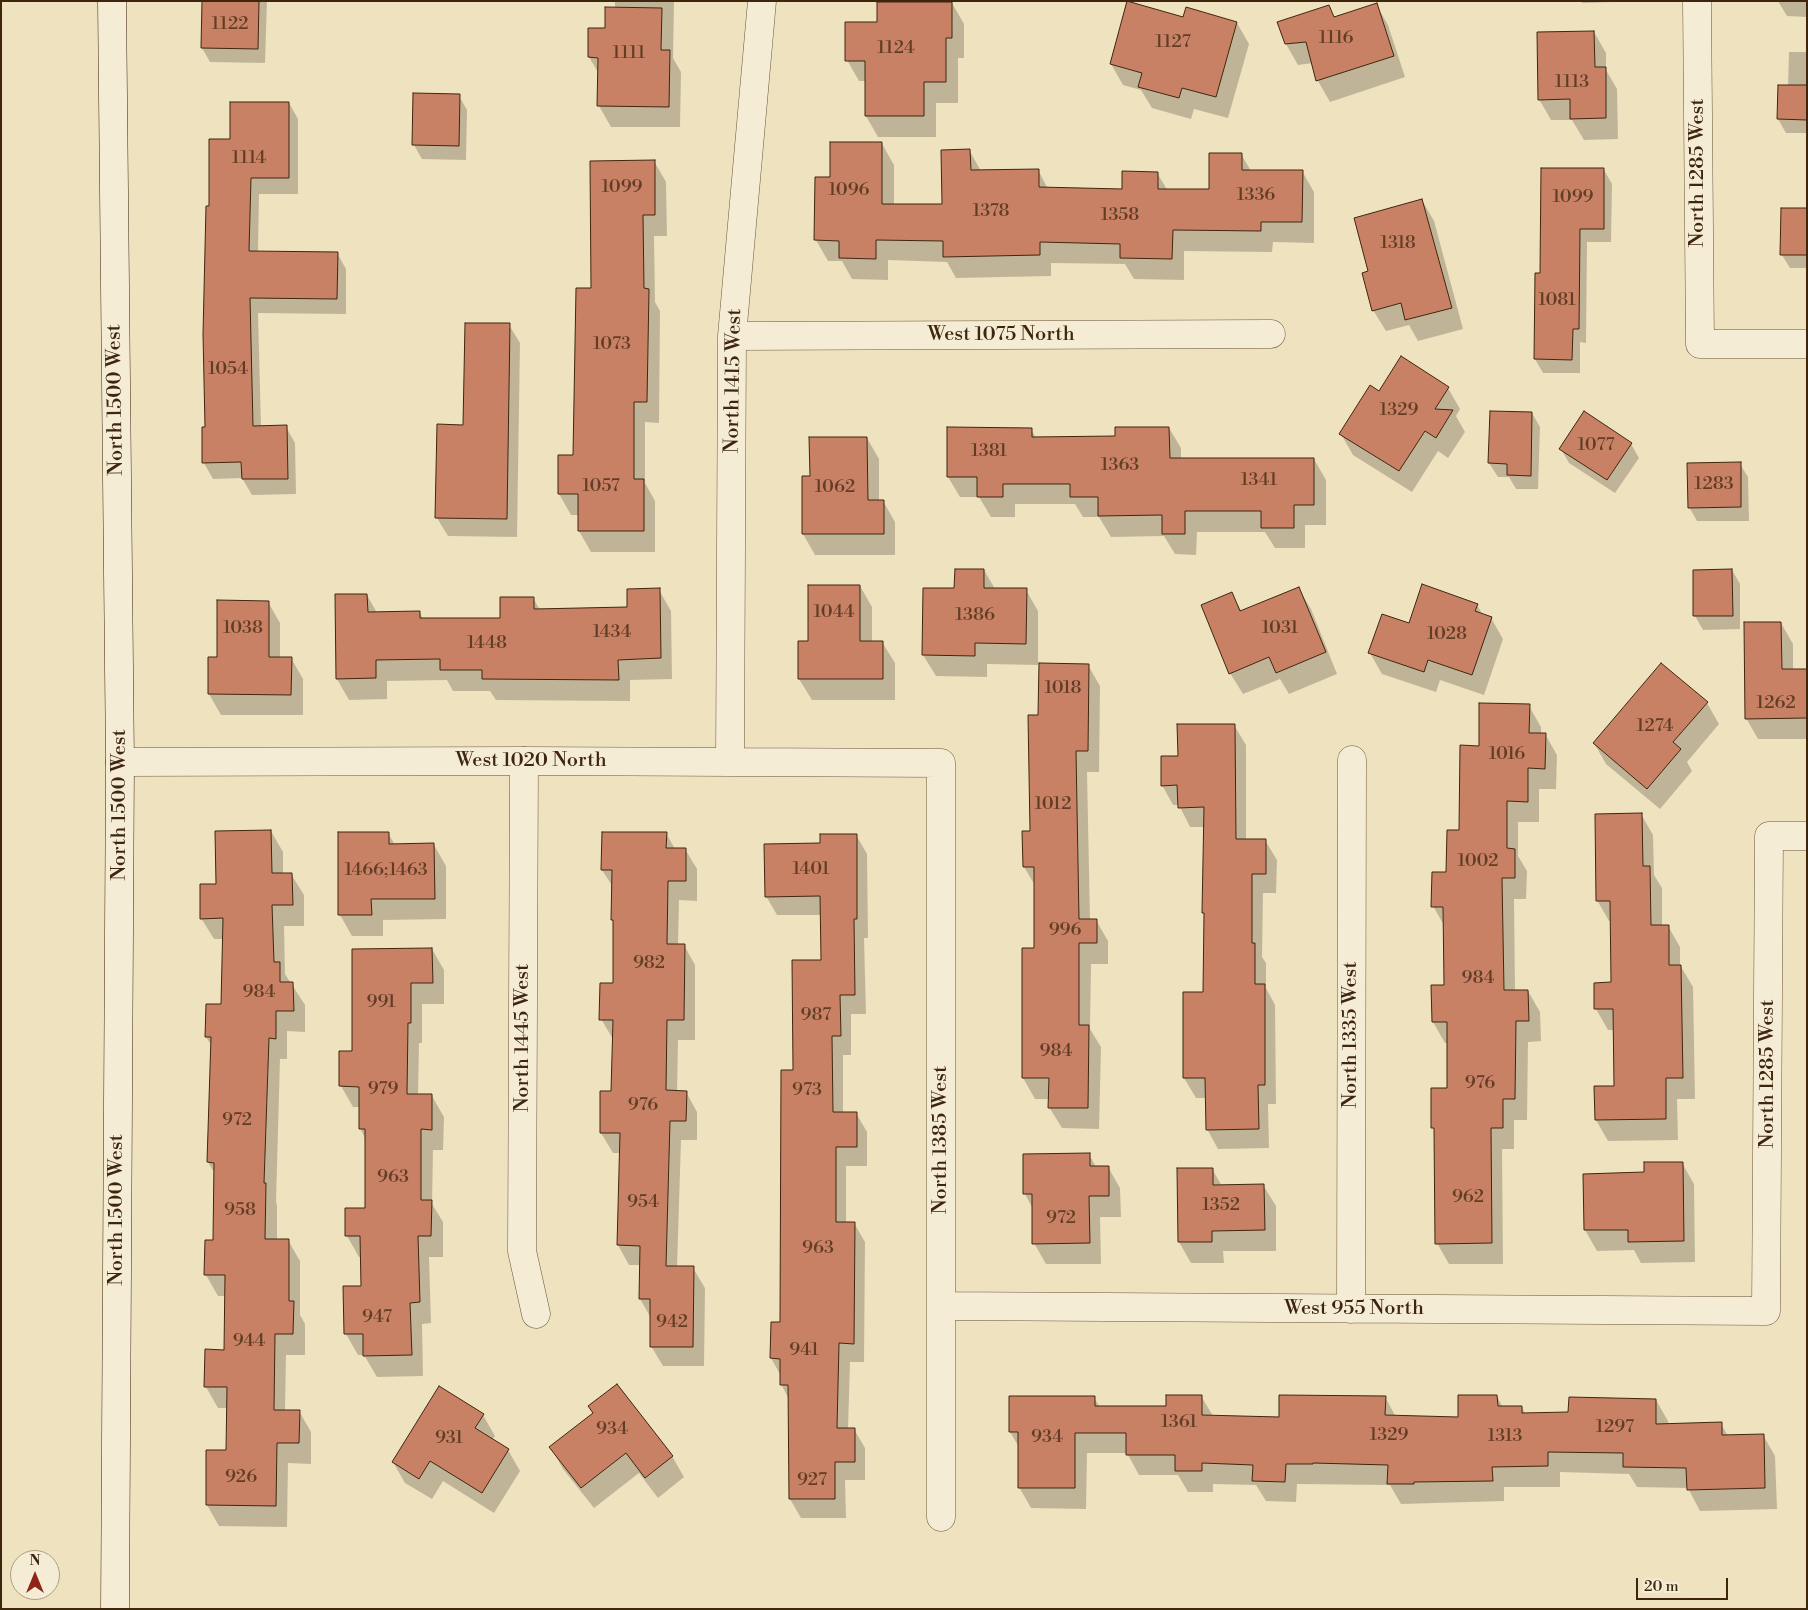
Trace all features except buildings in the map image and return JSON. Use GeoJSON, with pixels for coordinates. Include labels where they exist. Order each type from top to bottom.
{"type":"FeatureCollection","features":[{"type":"Feature","properties":{"kind":"street","name":"North 1500 West"},"geometry":{"type":"LineString","coordinates":[[112,1],[120,762],[115,1609]]}},
{"type":"Feature","properties":{"kind":"street","name":"North 1415 West"},"geometry":{"type":"LineString","coordinates":[[730,762],[732,336],[762,1]]}},
{"type":"Feature","properties":{"kind":"street","name":"North 1285 West"},"geometry":{"type":"LineString","coordinates":[[1697,1],[1700,344],[1807,344]]}},
{"type":"Feature","properties":{"kind":"street","name":"West 1075 North"},"geometry":{"type":"LineString","coordinates":[[732,336],[1271,334]]}},
{"type":"Feature","properties":{"kind":"street","name":"North 1335 West"},"geometry":{"type":"LineString","coordinates":[[1351,1309],[1352,760]]}},
{"type":"Feature","properties":{"kind":"street","name":"North 1445 West"},"geometry":{"type":"LineString","coordinates":[[524,761],[522,1251],[536,1314]]}},
{"type":"Feature","properties":{"kind":"street","name":"West 1020 North"},"geometry":{"type":"LineString","coordinates":[[120,762],[941,763]]}},
{"type":"Feature","properties":{"kind":"street","name":"North 1385 West"},"geometry":{"type":"LineString","coordinates":[[941,763],[941,1517]]}},
{"type":"Feature","properties":{"kind":"street","name":"North 1285 West"},"geometry":{"type":"LineString","coordinates":[[1766,1312],[1770,836],[1807,836]]}},
{"type":"Feature","properties":{"kind":"street","name":"West 955 North"},"geometry":{"type":"LineString","coordinates":[[941,1306],[1766,1312]]}}]}
